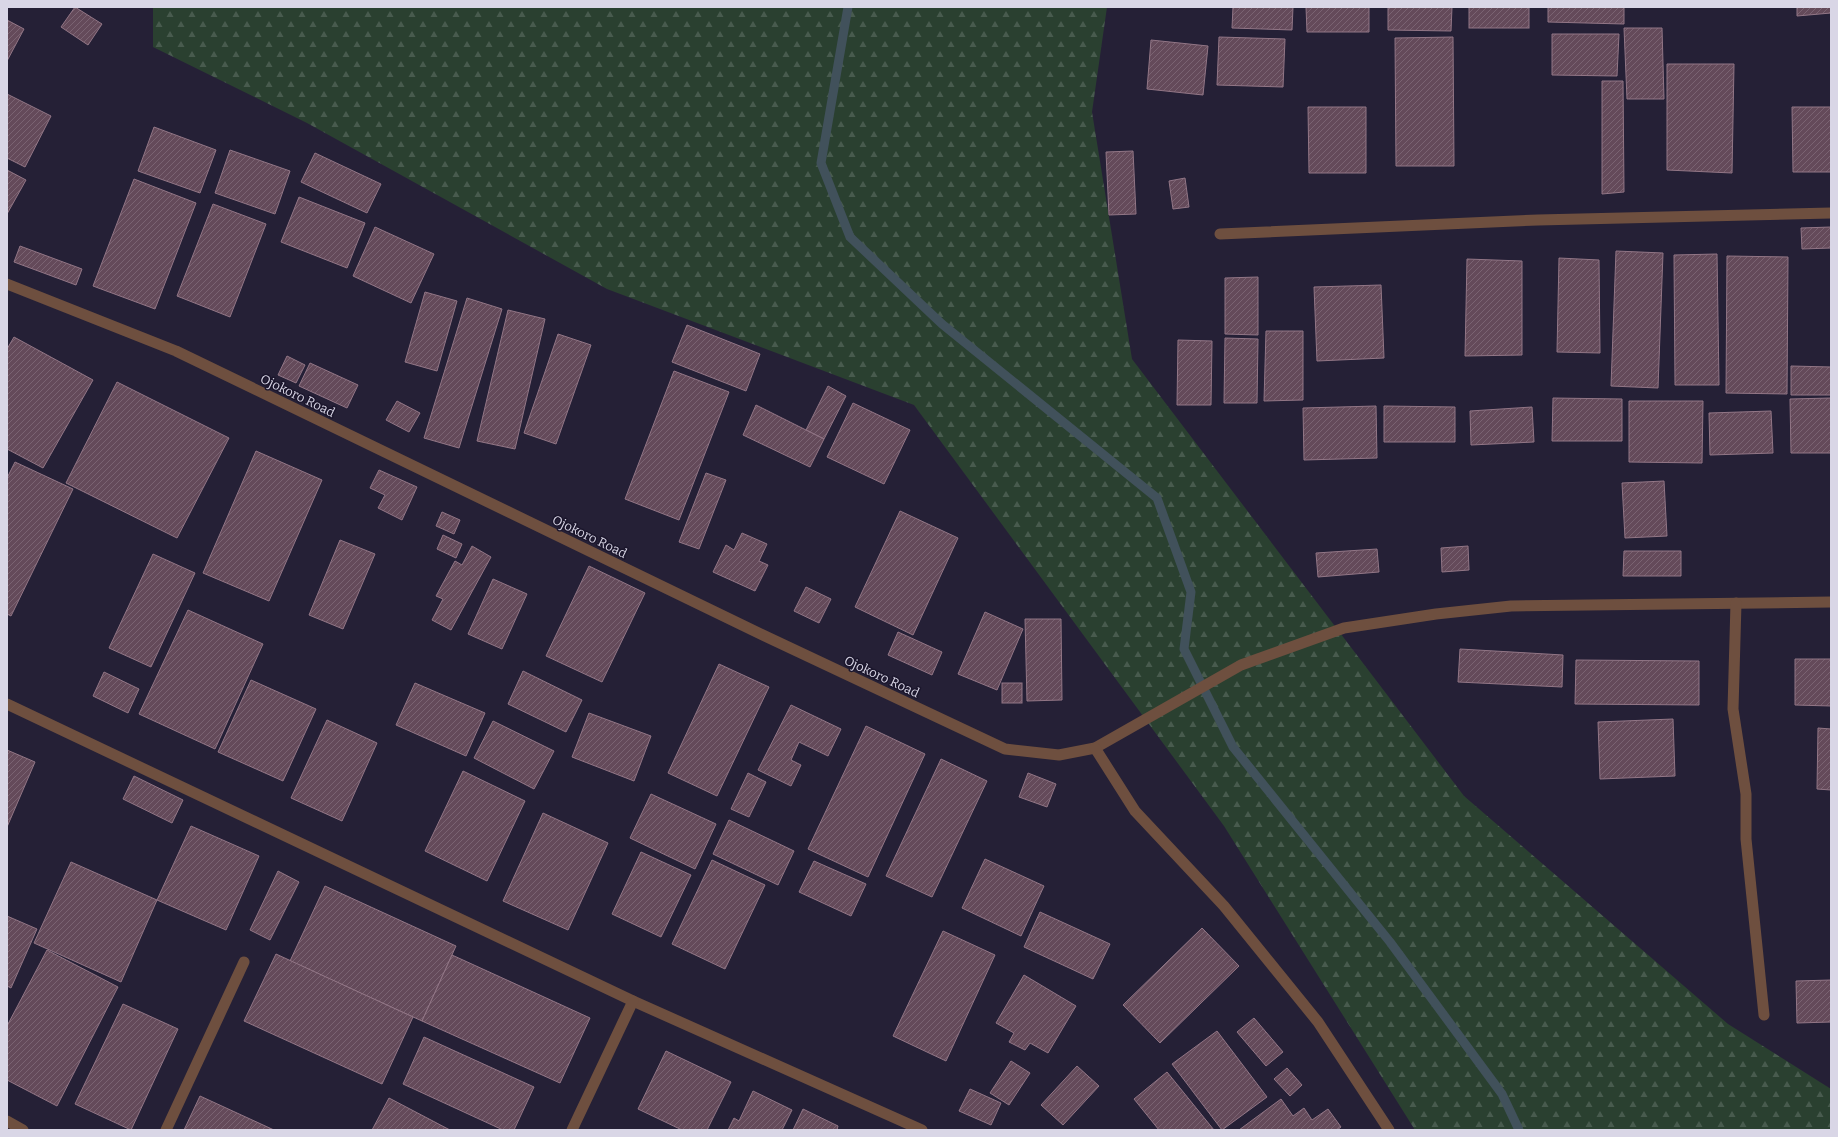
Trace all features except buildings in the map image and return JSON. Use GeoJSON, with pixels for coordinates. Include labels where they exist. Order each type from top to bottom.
{"type":"FeatureCollection","features":[{"type":"Feature","properties":{"kind":"street"},"geometry":{"type":"LineString","coordinates":[[1220,234],[1538,220],[1831,213]]}},
{"type":"Feature","properties":{"kind":"street","name":"Ojokoro Road"},"geometry":{"type":"LineString","coordinates":[[7,284],[176,351],[767,637],[1005,749],[1059,755],[1095,748],[1241,666],[1344,628],[1436,614],[1511,606],[1831,602]]}},
{"type":"Feature","properties":{"kind":"street"},"geometry":{"type":"LineString","coordinates":[[1736,602],[1733,709],[1746,794],[1746,839],[1764,1015]]}},
{"type":"Feature","properties":{"kind":"street"},"geometry":{"type":"LineString","coordinates":[[7,704],[633,1001],[922,1130]]}},
{"type":"Feature","properties":{"kind":"street"},"geometry":{"type":"LineString","coordinates":[[1095,748],[1135,811],[1224,906],[1318,1022],[1389,1130]]}},
{"type":"Feature","properties":{"kind":"street"},"geometry":{"type":"LineString","coordinates":[[166,1130],[244,962]]}},
{"type":"Feature","properties":{"kind":"street"},"geometry":{"type":"LineString","coordinates":[[572,1130],[633,1001]]}},
{"type":"Feature","properties":{"kind":"street"},"geometry":{"type":"LineString","coordinates":[[7,1121],[23,1130]]}},
{"type":"Feature","properties":{"kind":"green space"},"geometry":{"type":"Polygon","coordinates":[[[153,7],[1107,7],[1092,112],[1132,359],[1464,796],[1728,1024],[1831,1089],[1831,1130],[1415,1130],[1224,826],[914,405],[607,289],[307,123],[153,47],[153,7]]]}},
{"type":"Feature","properties":{"kind":"waterway"},"geometry":{"type":"LineString","coordinates":[[848,7],[821,163],[850,237],[942,324],[1157,498],[1191,592],[1184,649],[1233,747],[1390,942],[1502,1094],[1519,1130]]}}]}
